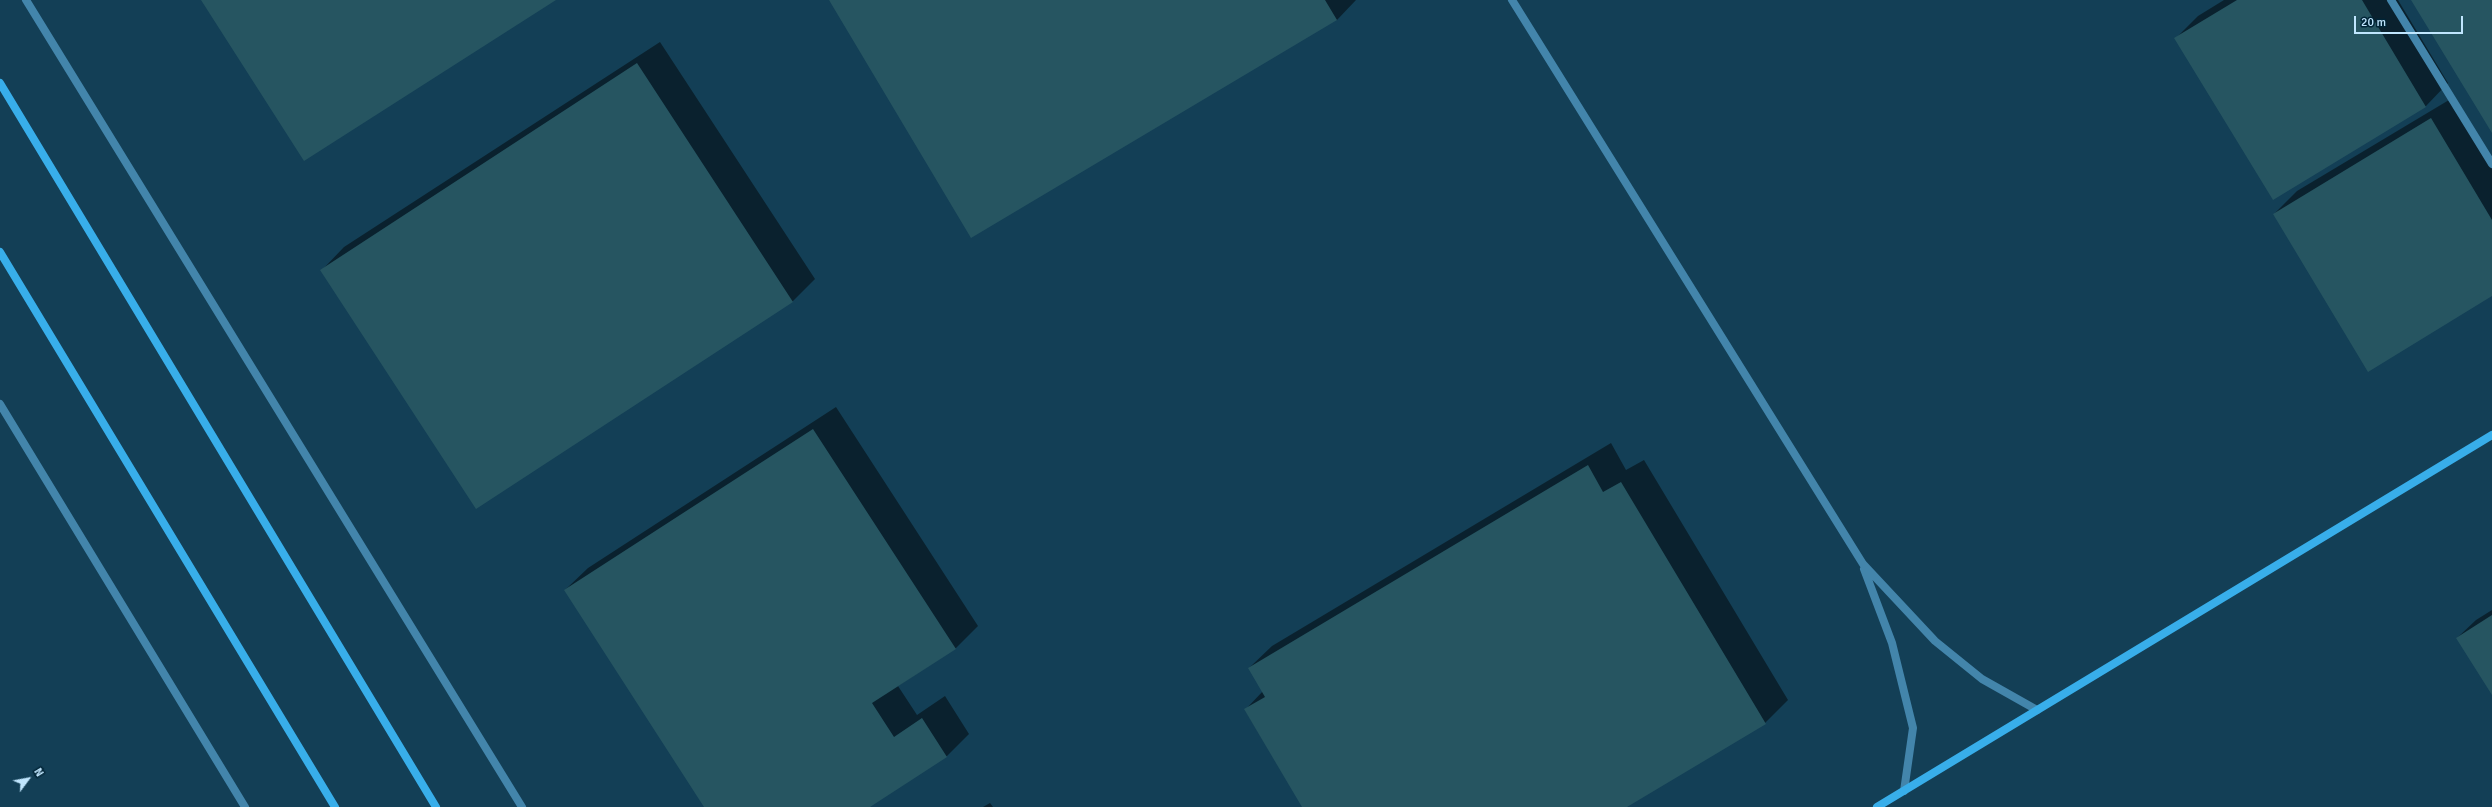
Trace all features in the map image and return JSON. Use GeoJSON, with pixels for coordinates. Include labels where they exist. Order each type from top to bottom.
{"type":"FeatureCollection","features":[{"type":"Feature","properties":{"kind":"street"},"geometry":{"type":"LineString","coordinates":[[0,83],[436,807]]}},
{"type":"Feature","properties":{"kind":"street"},"geometry":{"type":"LineString","coordinates":[[0,252],[335,807]]}},
{"type":"Feature","properties":{"kind":"street"},"geometry":{"type":"LineString","coordinates":[[1877,807],[2492,435]]}},
{"type":"Feature","properties":{"kind":"lane"},"geometry":{"type":"LineString","coordinates":[[26,0],[522,807]]}},
{"type":"Feature","properties":{"kind":"lane"},"geometry":{"type":"LineString","coordinates":[[1512,0],[1863,564],[1935,641],[1982,679],[2037,710]]}},
{"type":"Feature","properties":{"kind":"lane"},"geometry":{"type":"LineString","coordinates":[[2391,0],[2492,164]]}},
{"type":"Feature","properties":{"kind":"lane"},"geometry":{"type":"LineString","coordinates":[[0,404],[245,807]]}},
{"type":"Feature","properties":{"kind":"lane"},"geometry":{"type":"LineString","coordinates":[[1863,564],[1892,643],[1913,728],[1904,791]]}},
{"type":"Feature","properties":{"kind":"building"},"geometry":{"type":"Polygon","coordinates":[[[201,0],[556,0],[304,161],[201,0]]]}},
{"type":"Feature","properties":{"kind":"building"},"geometry":{"type":"Polygon","coordinates":[[[829,0],[1325,0],[1337,20],[971,238],[829,0]]]}},
{"type":"Feature","properties":{"kind":"building"},"geometry":{"type":"Polygon","coordinates":[[[2237,0],[2362,0],[2426,107],[2273,200],[2174,38],[2237,0]]]}},
{"type":"Feature","properties":{"kind":"building"},"geometry":{"type":"Polygon","coordinates":[[[2411,0],[2492,0],[2492,133],[2411,0]]]}},
{"type":"Feature","properties":{"kind":"building"},"geometry":{"type":"Polygon","coordinates":[[[637,63],[793,302],[476,509],[320,270],[637,63]]]}},
{"type":"Feature","properties":{"kind":"building"},"geometry":{"type":"Polygon","coordinates":[[[2431,118],[2492,220],[2492,296],[2368,372],[2273,214],[2431,118]]]}},
{"type":"Feature","properties":{"kind":"building"},"geometry":{"type":"Polygon","coordinates":[[[813,429],[956,649],[872,703],[894,737],[922,718],[947,757],[870,807],[704,807],[564,590],[813,429]]]}},
{"type":"Feature","properties":{"kind":"building"},"geometry":{"type":"Polygon","coordinates":[[[1588,465],[1603,492],[1621,482],[1766,724],[1627,807],[1302,807],[1244,709],[1265,697],[1248,668],[1588,465]]]}},
{"type":"Feature","properties":{"kind":"building"},"geometry":{"type":"Polygon","coordinates":[[[2492,615],[2492,695],[2456,638],[2492,615]]]}}]}
